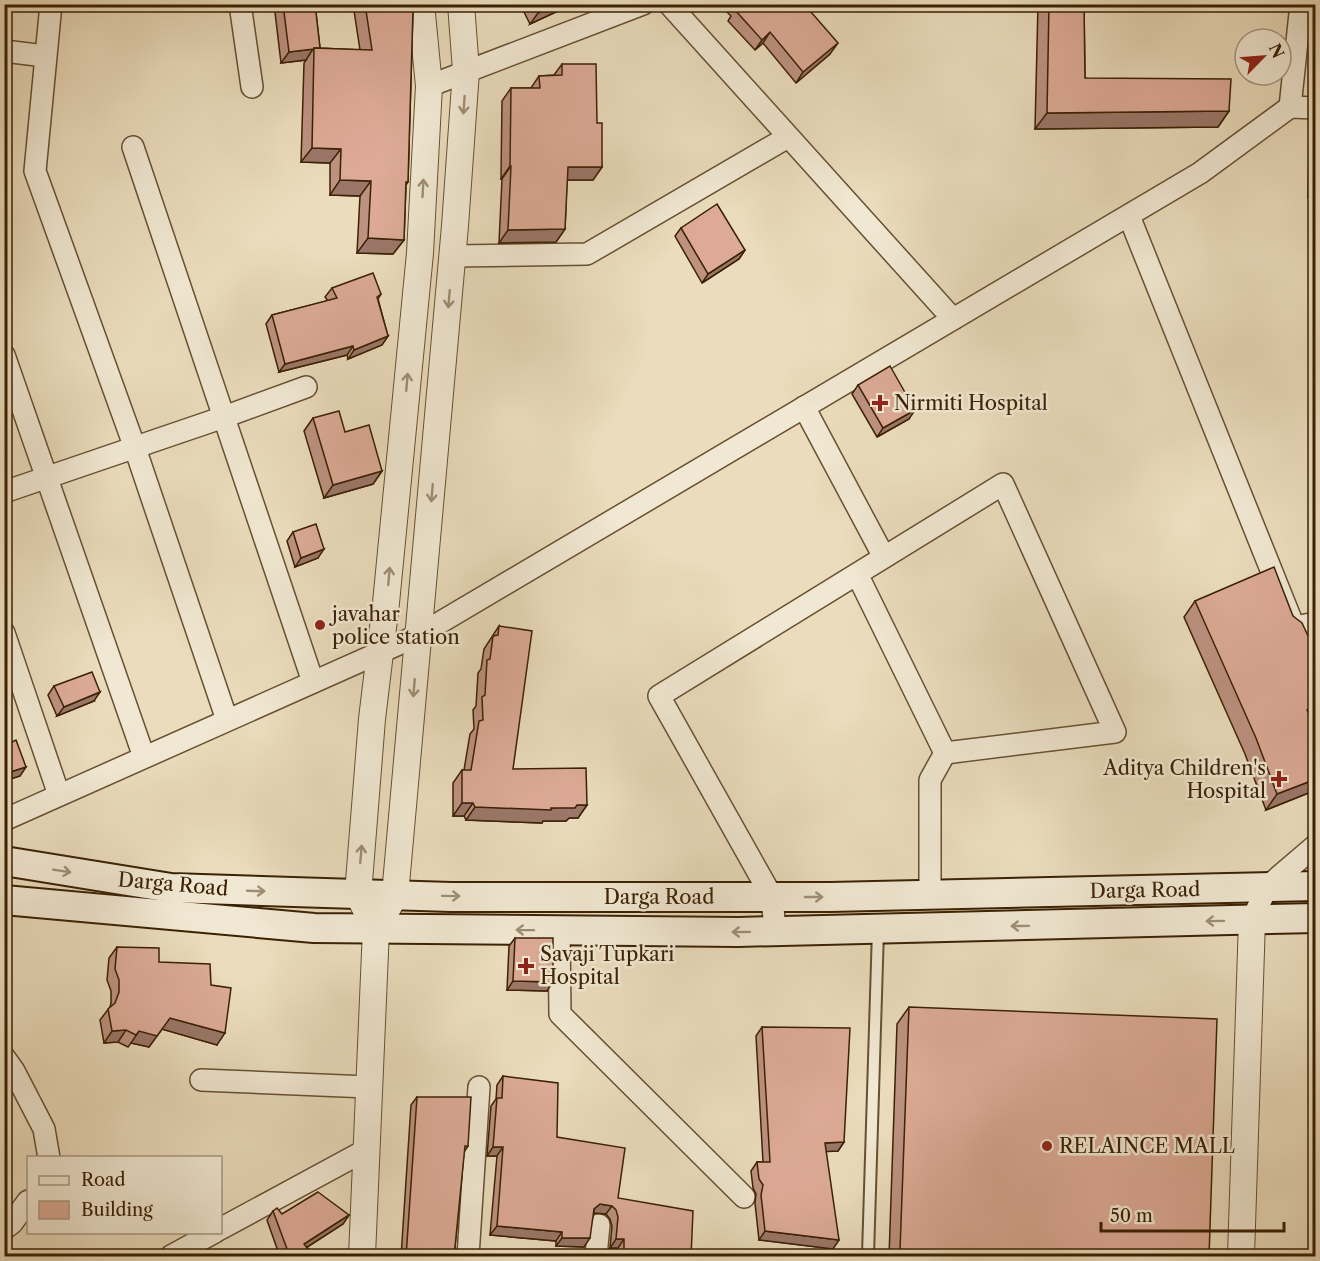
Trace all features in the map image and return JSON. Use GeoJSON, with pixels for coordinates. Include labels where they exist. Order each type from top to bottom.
{"type":"FeatureCollection","features":[{"type":"Feature","properties":{"kind":"main road","name":"Darga Road"},"geometry":{"type":"LineString","coordinates":[[4,861],[171,888],[451,897],[772,897],[1316,886]]}},
{"type":"Feature","properties":{"kind":"main road","name":"Darga Road"},"geometry":{"type":"LineString","coordinates":[[4,900],[314,928],[376,929],[775,931],[1316,918]]}},
{"type":"Feature","properties":{"kind":"street"},"geometry":{"type":"LineString","coordinates":[[51,4],[35,171],[135,448],[227,720]]}},
{"type":"Feature","properties":{"kind":"street"},"geometry":{"type":"LineString","coordinates":[[240,4],[252,87]]}},
{"type":"Feature","properties":{"kind":"street"},"geometry":{"type":"LineString","coordinates":[[376,929],[358,894],[372,719],[420,253],[429,86],[422,4]]}},
{"type":"Feature","properties":{"kind":"street"},"geometry":{"type":"LineString","coordinates":[[362,1257],[376,929],[395,895],[419,635],[453,256],[466,71],[461,4]]}},
{"type":"Feature","properties":{"kind":"street"},"geometry":{"type":"LineString","coordinates":[[429,86],[643,4]]}},
{"type":"Feature","properties":{"kind":"street"},"geometry":{"type":"LineString","coordinates":[[669,4],[953,319]]}},
{"type":"Feature","properties":{"kind":"street"},"geometry":{"type":"LineString","coordinates":[[1290,107],[1301,4]]}},
{"type":"Feature","properties":{"kind":"street"},"geometry":{"type":"LineString","coordinates":[[4,51],[45,56]]}},
{"type":"Feature","properties":{"kind":"street"},"geometry":{"type":"LineString","coordinates":[[4,820],[419,635],[1200,173],[1290,107],[1316,108]]}},
{"type":"Feature","properties":{"kind":"street"},"geometry":{"type":"LineString","coordinates":[[453,256],[587,254],[788,136]]}},
{"type":"Feature","properties":{"kind":"street"},"geometry":{"type":"LineString","coordinates":[[133,147],[313,682]]}},
{"type":"Feature","properties":{"kind":"street"},"geometry":{"type":"LineString","coordinates":[[1129,216],[1294,627],[1316,623]]}},
{"type":"Feature","properties":{"kind":"street"},"geometry":{"type":"LineString","coordinates":[[4,355],[144,757]]}},
{"type":"Feature","properties":{"kind":"street"},"geometry":{"type":"LineString","coordinates":[[4,492],[306,387]]}},
{"type":"Feature","properties":{"kind":"street"},"geometry":{"type":"LineString","coordinates":[[804,407],[884,557]]}},
{"type":"Feature","properties":{"kind":"street"},"geometry":{"type":"LineString","coordinates":[[775,931],[772,897],[658,696],[1003,484],[1115,732],[945,753]]}},
{"type":"Feature","properties":{"kind":"street"},"geometry":{"type":"LineString","coordinates":[[857,574],[945,753]]}},
{"type":"Feature","properties":{"kind":"street"},"geometry":{"type":"LineString","coordinates":[[4,633],[59,795]]}},
{"type":"Feature","properties":{"kind":"street"},"geometry":{"type":"LineString","coordinates":[[930,894],[930,780],[945,753]]}},
{"type":"Feature","properties":{"kind":"street"},"geometry":{"type":"LineString","coordinates":[[1241,1257],[1252,920],[1267,887],[1316,845]]}},
{"type":"Feature","properties":{"kind":"street"},"geometry":{"type":"LineString","coordinates":[[559,931],[560,1014],[744,1197]]}},
{"type":"Feature","properties":{"kind":"street"},"geometry":{"type":"LineString","coordinates":[[4,1057],[14,1071],[44,1129],[49,1156]]}},
{"type":"Feature","properties":{"kind":"street"},"geometry":{"type":"LineString","coordinates":[[201,1080],[368,1087]]}},
{"type":"Feature","properties":{"kind":"street"},"geometry":{"type":"LineString","coordinates":[[468,1257],[479,1087]]}},
{"type":"Feature","properties":{"kind":"street"},"geometry":{"type":"LineString","coordinates":[[222,1228],[366,1150]]}},
{"type":"Feature","properties":{"kind":"street"},"geometry":{"type":"LineString","coordinates":[[4,1229],[12,1223],[27,1202]]}},
{"type":"Feature","properties":{"kind":"street"},"geometry":{"type":"LineString","coordinates":[[596,1257],[599,1225]]}},
{"type":"Feature","properties":{"kind":"street"},"geometry":{"type":"LineString","coordinates":[[171,1257],[213,1234]]}},
{"type":"Feature","properties":{"kind":"lane"},"geometry":{"type":"LineString","coordinates":[[868,1255],[878,929]]}},
{"type":"Feature","properties":{"kind":"building"},"geometry":{"type":"Polygon","coordinates":[[[283,4],[315,4],[320,48],[289,52],[283,4]]]}},
{"type":"Feature","properties":{"kind":"building"},"geometry":{"type":"Polygon","coordinates":[[[365,4],[414,4],[404,240],[368,238],[371,181],[340,180],[341,149],[312,148],[314,48],[372,50],[365,4]]]}},
{"type":"Feature","properties":{"kind":"building"},"geometry":{"type":"Polygon","coordinates":[[[533,4],[557,4],[538,13],[533,4]]]}},
{"type":"Feature","properties":{"kind":"building"},"geometry":{"type":"Polygon","coordinates":[[[737,4],[804,4],[838,43],[803,72],[770,32],[762,40],[735,10],[739,7],[737,4]]]}},
{"type":"Feature","properties":{"kind":"building"},"geometry":{"type":"Polygon","coordinates":[[[1049,4],[1084,4],[1085,78],[1231,79],[1229,111],[1047,113],[1049,4]]]}},
{"type":"Feature","properties":{"kind":"building"},"geometry":{"type":"Polygon","coordinates":[[[562,64],[596,64],[597,123],[602,123],[602,167],[568,167],[565,229],[508,230],[511,88],[540,88],[539,76],[562,75],[562,64]]]}},
{"type":"Feature","properties":{"kind":"building"},"geometry":{"type":"Polygon","coordinates":[[[1316,128],[1316,189],[1315,189],[1316,128]]]}},
{"type":"Feature","properties":{"kind":"building"},"geometry":{"type":"Polygon","coordinates":[[[717,204],[745,250],[708,274],[681,228],[717,204]]]}},
{"type":"Feature","properties":{"kind":"building"},"geometry":{"type":"Polygon","coordinates":[[[373,273],[381,294],[377,297],[388,336],[354,350],[353,346],[285,364],[272,315],[337,298],[332,288],[373,273]]]}},
{"type":"Feature","properties":{"kind":"building"},"geometry":{"type":"Polygon","coordinates":[[[890,366],[915,410],[883,428],[858,385],[890,366]]]}},
{"type":"Feature","properties":{"kind":"building"},"geometry":{"type":"Polygon","coordinates":[[[339,411],[345,432],[369,425],[382,471],[333,485],[313,418],[339,411]]]}},
{"type":"Feature","properties":{"kind":"building"},"geometry":{"type":"Polygon","coordinates":[[[316,524],[324,549],[301,558],[293,532],[316,524]]]}},
{"type":"Feature","properties":{"kind":"building"},"geometry":{"type":"Polygon","coordinates":[[[1274,567],[1293,616],[1302,623],[1316,653],[1316,706],[1307,710],[1316,731],[1316,779],[1277,794],[1256,738],[1195,601],[1274,567]]]}},
{"type":"Feature","properties":{"kind":"building"},"geometry":{"type":"Polygon","coordinates":[[[499,626],[532,631],[513,769],[586,768],[587,805],[577,805],[575,808],[551,808],[551,810],[475,807],[473,803],[462,803],[462,770],[471,770],[479,721],[483,720],[482,697],[485,695],[487,660],[490,659],[493,636],[498,635],[499,626]]]}},
{"type":"Feature","properties":{"kind":"building"},"geometry":{"type":"Polygon","coordinates":[[[92,672],[100,692],[64,707],[54,686],[92,672]]]}},
{"type":"Feature","properties":{"kind":"building"},"geometry":{"type":"Polygon","coordinates":[[[16,740],[26,767],[4,774],[4,746],[16,740]]]}},
{"type":"Feature","properties":{"kind":"building"},"geometry":{"type":"Polygon","coordinates":[[[515,938],[553,938],[553,982],[513,981],[515,938]]]}},
{"type":"Feature","properties":{"kind":"building"},"geometry":{"type":"Polygon","coordinates":[[[117,947],[159,948],[159,962],[210,964],[211,985],[231,988],[225,1033],[170,1018],[157,1036],[139,1031],[136,1035],[126,1030],[112,1031],[108,1009],[115,1003],[119,992],[119,980],[115,969],[117,947]]]}},
{"type":"Feature","properties":{"kind":"building","name":"RELAINCE MALL"},"geometry":{"type":"Polygon","coordinates":[[[909,1007],[1217,1019],[1209,1257],[1051,1257],[900,1250],[909,1007]]]}},
{"type":"Feature","properties":{"kind":"building"},"geometry":{"type":"Polygon","coordinates":[[[762,1027],[850,1028],[844,1142],[825,1143],[839,1240],[765,1231],[761,1195],[763,1185],[759,1179],[757,1162],[770,1162],[762,1027]]]}},
{"type":"Feature","properties":{"kind":"building"},"geometry":{"type":"Polygon","coordinates":[[[503,1076],[558,1083],[557,1137],[625,1148],[618,1198],[693,1211],[691,1257],[624,1257],[624,1239],[616,1239],[618,1217],[616,1210],[612,1206],[600,1204],[594,1209],[590,1238],[562,1238],[562,1232],[497,1226],[503,1147],[493,1147],[497,1098],[502,1098],[503,1076]]]}},
{"type":"Feature","properties":{"kind":"building"},"geometry":{"type":"Polygon","coordinates":[[[417,1097],[471,1097],[468,1146],[465,1146],[454,1257],[406,1257],[417,1097]]]}},
{"type":"Feature","properties":{"kind":"building"},"geometry":{"type":"Polygon","coordinates":[[[318,1192],[349,1215],[304,1244],[314,1257],[290,1257],[273,1211],[277,1208],[282,1214],[318,1192]]]}},
{"type":"Feature","properties":{"kind":"building"},"geometry":{"type":"Polygon","coordinates":[[[219,1251],[222,1257],[206,1257],[219,1251]]]}},
{"type":"Feature","properties":{"kind":"place","name":"Nirmiti Hospital"},"geometry":{"type":"Point","coordinates":[880,403]}},
{"type":"Feature","properties":{"kind":"place","name":"javahar police station"},"geometry":{"type":"Point","coordinates":[320,625]}},
{"type":"Feature","properties":{"kind":"place","name":"Aditya Children's Hospital"},"geometry":{"type":"Point","coordinates":[1279,779]}},
{"type":"Feature","properties":{"kind":"place","name":"Savaji Tupkari Hospital"},"geometry":{"type":"Point","coordinates":[526,966]}},
{"type":"Feature","properties":{"kind":"place","name":"RELAINCE MALL"},"geometry":{"type":"Point","coordinates":[1047,1146]}}]}
